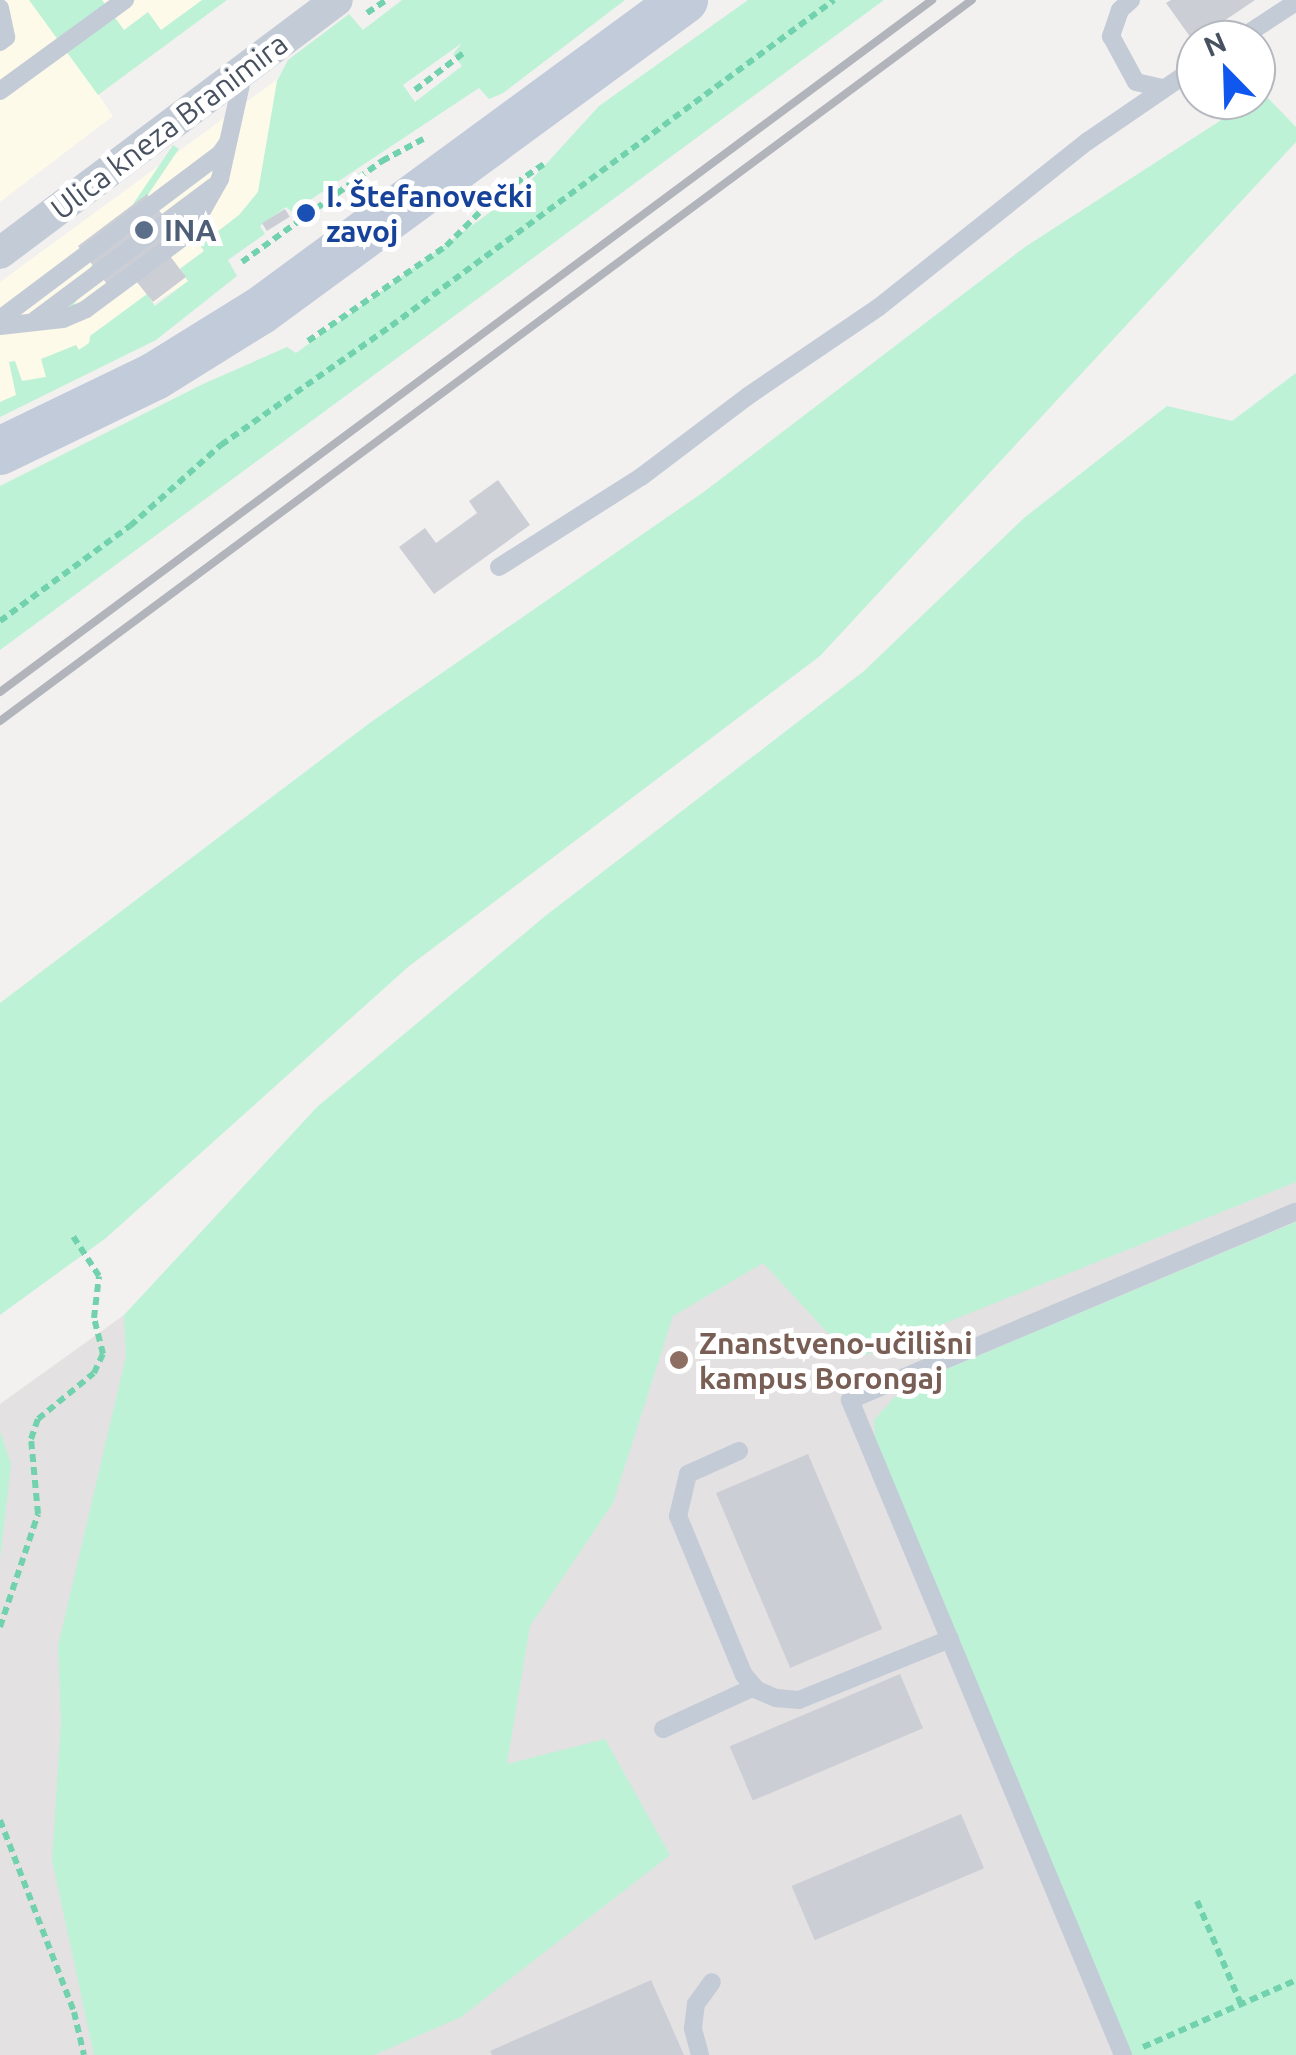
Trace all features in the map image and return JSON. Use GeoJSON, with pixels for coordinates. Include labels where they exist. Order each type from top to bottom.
{"type":"FeatureCollection","features":[{"type":"Feature","properties":{"kind":"main road"},"geometry":{"type":"LineString","coordinates":[[0,451],[155,376],[260,311],[684,0]]}},
{"type":"Feature","properties":{"kind":"street","name":"Ulica kneza Branimira"},"geometry":{"type":"LineString","coordinates":[[0,253],[244,69],[348,10]]}},
{"type":"Feature","properties":{"kind":"lane"},"geometry":{"type":"LineString","coordinates":[[0,91],[125,0]]}},
{"type":"Feature","properties":{"kind":"lane"},"geometry":{"type":"LineString","coordinates":[[1131,0],[1120,10],[1111,36],[1136,82],[1164,88]]}},
{"type":"Feature","properties":{"kind":"lane"},"geometry":{"type":"LineString","coordinates":[[1269,20],[1296,2]]}},
{"type":"Feature","properties":{"kind":"lane"},"geometry":{"type":"LineString","coordinates":[[0,42],[6,37],[2,7]]}},
{"type":"Feature","properties":{"kind":"lane"},"geometry":{"type":"LineString","coordinates":[[0,323],[63,319],[118,288],[190,232],[220,179],[244,69]]}},
{"type":"Feature","properties":{"kind":"lane"},"geometry":{"type":"LineString","coordinates":[[499,566],[641,477],[748,396],[880,307],[1088,141],[1176,80]]}},
{"type":"Feature","properties":{"kind":"lane"},"geometry":{"type":"LineString","coordinates":[[0,323],[228,144]]}},
{"type":"Feature","properties":{"kind":"lane"},"geometry":{"type":"LineString","coordinates":[[1132,2051],[950,1639],[850,1400],[1296,1212]]}},
{"type":"Feature","properties":{"kind":"lane"},"geometry":{"type":"LineString","coordinates":[[739,1451],[688,1474],[678,1516],[744,1675],[754,1686],[776,1698],[799,1700],[950,1639]]}},
{"type":"Feature","properties":{"kind":"lane"},"geometry":{"type":"LineString","coordinates":[[663,1729],[754,1686]]}},
{"type":"Feature","properties":{"kind":"lane"},"geometry":{"type":"LineString","coordinates":[[700,2055],[693,2028],[696,2004],[712,1982]]}},
{"type":"Feature","properties":{"kind":"path"},"geometry":{"type":"LineString","coordinates":[[348,10],[386,0]]}},
{"type":"Feature","properties":{"kind":"path"},"geometry":{"type":"LineString","coordinates":[[0,621],[130,526],[221,444],[406,315],[834,0]]}},
{"type":"Feature","properties":{"kind":"path"},"geometry":{"type":"LineString","coordinates":[[415,90],[466,51]]}},
{"type":"Feature","properties":{"kind":"path"},"geometry":{"type":"LineString","coordinates":[[242,262],[382,161],[439,130]]}},
{"type":"Feature","properties":{"kind":"path"},"geometry":{"type":"LineString","coordinates":[[308,341],[446,246],[494,198],[547,162]]}},
{"type":"Feature","properties":{"kind":"path"},"geometry":{"type":"LineString","coordinates":[[0,1627],[38,1514],[32,1439],[38,1419],[94,1373],[103,1354],[94,1318],[99,1276],[71,1234]]}},
{"type":"Feature","properties":{"kind":"path"},"geometry":{"type":"LineString","coordinates":[[0,1820],[74,2012],[84,2055]]}},
{"type":"Feature","properties":{"kind":"path"},"geometry":{"type":"LineString","coordinates":[[1196,1902],[1241,2004]]}},
{"type":"Feature","properties":{"kind":"path"},"geometry":{"type":"LineString","coordinates":[[1132,2051],[1296,1980]]}},
{"type":"Feature","properties":{"kind":"shaded area"},"geometry":{"type":"Polygon","coordinates":[[[0,0],[227,0],[98,94],[113,116],[0,202],[0,0]]]}},
{"type":"Feature","properties":{"kind":"shaded area","name":"INA"},"geometry":{"type":"Polygon","coordinates":[[[279,78],[258,192],[239,215],[201,245],[204,251],[180,268],[189,281],[78,350],[75,346],[42,359],[47,377],[22,381],[16,395],[0,402],[0,282],[279,78]]]}},
{"type":"Feature","properties":{"kind":"shaded area","name":"Znanstveno-učilišni kampus Borongaj"},"geometry":{"type":"Polygon","coordinates":[[[1296,665],[1296,2055],[0,2055],[0,1404],[124,1315],[1296,665]]]}},
{"type":"Feature","properties":{"kind":"green space"},"geometry":{"type":"Polygon","coordinates":[[[29,0],[102,0],[124,30],[148,12],[161,30],[202,0],[227,0],[98,95],[29,0]]]}},
{"type":"Feature","properties":{"kind":"green space"},"geometry":{"type":"Polygon","coordinates":[[[402,0],[625,0],[503,93],[489,99],[479,88],[292,212],[286,207],[260,226],[265,234],[228,260],[237,276],[156,340],[0,417],[0,402],[16,395],[9,362],[15,361],[22,381],[46,377],[41,359],[76,345],[79,350],[89,343],[90,336],[147,294],[155,306],[188,281],[180,269],[204,251],[200,245],[239,215],[258,192],[277,81],[288,60],[349,14],[363,30],[402,0]],[[462,43],[403,85],[415,102],[462,66],[453,54],[462,43]]]}},
{"type":"Feature","properties":{"kind":"green space"},"geometry":{"type":"Polygon","coordinates":[[[748,0],[884,0],[0,650],[0,486],[201,385],[287,347],[296,353],[525,187],[599,106],[748,0]]]}},
{"type":"Feature","properties":{"kind":"green space"},"geometry":{"type":"Polygon","coordinates":[[[1276,106],[1296,127],[1296,142],[820,656],[408,967],[106,1238],[0,1315],[0,1003],[371,722],[705,491],[1025,247],[1221,120],[1276,120],[1276,106]]]}},
{"type":"Feature","properties":{"kind":"green space"},"geometry":{"type":"Polygon","coordinates":[[[173,145],[179,149],[59,327],[53,323],[173,145]]]}},
{"type":"Feature","properties":{"kind":"green space"},"geometry":{"type":"Polygon","coordinates":[[[1296,373],[1296,1182],[853,1360],[763,1263],[673,1316],[613,1503],[530,1626],[507,1764],[605,1739],[670,1855],[461,2017],[374,2055],[94,2055],[52,1860],[61,1722],[58,1646],[126,1356],[124,1315],[317,1107],[544,917],[864,671],[1024,518],[1167,406],[1232,421],[1296,373]]]}},
{"type":"Feature","properties":{"kind":"green space"},"geometry":{"type":"Polygon","coordinates":[[[1296,1222],[1296,2055],[1131,2055],[875,1438],[874,1420],[904,1387],[1296,1222]]]}},
{"type":"Feature","properties":{"kind":"green space"},"geometry":{"type":"Polygon","coordinates":[[[0,1431],[11,1464],[0,1560],[0,1431]]]}},
{"type":"Feature","properties":{"kind":"building"},"geometry":{"type":"Polygon","coordinates":[[[1255,0],[1226,20],[1178,20],[1166,3],[1255,0]]]}},
{"type":"Feature","properties":{"kind":"building"},"geometry":{"type":"Polygon","coordinates":[[[147,194],[185,245],[170,256],[186,277],[153,302],[136,281],[116,296],[78,246],[147,194]]]}},
{"type":"Feature","properties":{"kind":"building"},"geometry":{"type":"Polygon","coordinates":[[[285,209],[290,217],[267,231],[262,223],[285,209]]]}},
{"type":"Feature","properties":{"kind":"building"},"geometry":{"type":"Polygon","coordinates":[[[498,480],[530,525],[434,594],[399,547],[425,528],[436,543],[477,513],[469,501],[498,480]]]}},
{"type":"Feature","properties":{"kind":"building"},"geometry":{"type":"Polygon","coordinates":[[[808,1454],[882,1629],[790,1668],[716,1493],[808,1454]]]}},
{"type":"Feature","properties":{"kind":"building"},"geometry":{"type":"Polygon","coordinates":[[[900,1674],[923,1728],[753,1801],[730,1746],[900,1674]]]}},
{"type":"Feature","properties":{"kind":"building"},"geometry":{"type":"Polygon","coordinates":[[[961,1814],[984,1868],[815,1940],[792,1886],[961,1814]]]}},
{"type":"Feature","properties":{"kind":"building"},"geometry":{"type":"Polygon","coordinates":[[[651,1980],[684,2055],[492,2055],[490,2051],[651,1980]]]}},
{"type":"Feature","properties":{"kind":"railway"},"geometry":{"type":"LineString","coordinates":[[0,692],[932,0]]}},
{"type":"Feature","properties":{"kind":"railway"},"geometry":{"type":"LineString","coordinates":[[0,721],[972,0]]}},
{"type":"Feature","properties":{"kind":"place","name":"I. Štefanovečki zavoj"},"geometry":{"type":"Point","coordinates":[306,213]}},
{"type":"Feature","properties":{"kind":"place","name":"INA"},"geometry":{"type":"Point","coordinates":[144,230]}},
{"type":"Feature","properties":{"kind":"place","name":"Znanstveno-učilišni kampus Borongaj"},"geometry":{"type":"Point","coordinates":[679,1360]}}]}
